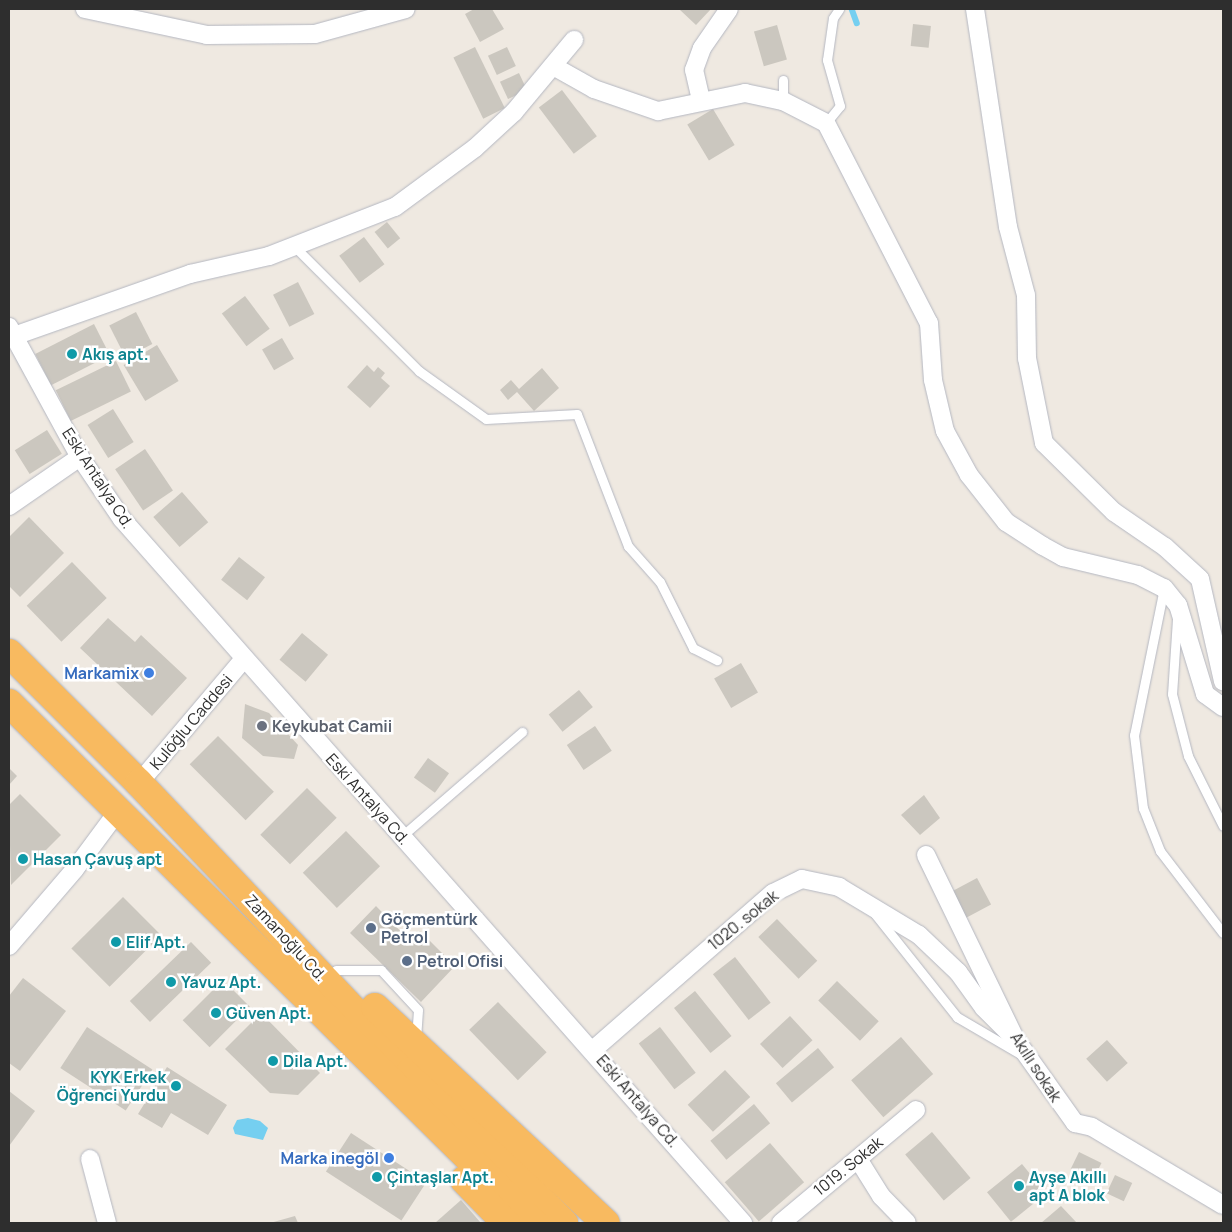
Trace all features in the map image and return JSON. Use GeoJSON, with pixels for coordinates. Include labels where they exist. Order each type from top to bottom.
{"type":"FeatureCollection","features":[{"type":"Feature","properties":{"kind":"highway","name":"Zamanoğlu Cd."},"geometry":{"type":"LineString","coordinates":[[9,654],[139,783],[411,1071],[564,1223]]}},
{"type":"Feature","properties":{"kind":"highway","name":"Zamanoğlu Cd."},"geometry":{"type":"LineString","coordinates":[[9,704],[534,1223]]}},
{"type":"Feature","properties":{"kind":"highway"},"geometry":{"type":"LineString","coordinates":[[280,931],[336,970],[606,1223]]}},
{"type":"Feature","properties":{"kind":"highway"},"geometry":{"type":"LineString","coordinates":[[287,978],[371,1083],[506,1223]]}},
{"type":"Feature","properties":{"kind":"street"},"geometry":{"type":"LineString","coordinates":[[85,9],[207,36],[315,34],[406,9]]}},
{"type":"Feature","properties":{"kind":"street"},"geometry":{"type":"LineString","coordinates":[[701,100],[694,70],[702,48],[729,9]]}},
{"type":"Feature","properties":{"kind":"street"},"geometry":{"type":"LineString","coordinates":[[975,9],[1008,228],[1026,295],[1027,358],[1044,442],[1114,512],[1165,547],[1200,579],[1223,681]]}},
{"type":"Feature","properties":{"kind":"street"},"geometry":{"type":"LineString","coordinates":[[11,331],[190,274],[295,247],[395,207],[475,148],[514,112],[574,40]]}},
{"type":"Feature","properties":{"kind":"street"},"geometry":{"type":"LineString","coordinates":[[553,66],[594,89],[658,111],[701,100],[745,93],[782,101],[826,123],[929,323],[933,380],[945,431],[969,475],[1006,522],[1043,546],[1063,557],[1138,575],[1164,588],[1178,605],[1205,694],[1223,707]]}},
{"type":"Feature","properties":{"kind":"street","name":"Eski Antalya Cd."},"geometry":{"type":"LineString","coordinates":[[11,331],[80,457],[122,519],[243,660],[594,1049],[743,1223]]}},
{"type":"Feature","properties":{"kind":"street"},"geometry":{"type":"LineString","coordinates":[[9,506],[80,457]]}},
{"type":"Feature","properties":{"kind":"street","name":"Kulöğlu Caddesi"},"geometry":{"type":"LineString","coordinates":[[139,783],[243,660]]}},
{"type":"Feature","properties":{"kind":"street"},"geometry":{"type":"LineString","coordinates":[[11,937],[76,869],[118,811]]}},
{"type":"Feature","properties":{"kind":"street","name":"Akıllı sokak"},"geometry":{"type":"LineString","coordinates":[[926,855],[1016,1040],[1074,1123],[1092,1127],[1223,1205]]}},
{"type":"Feature","properties":{"kind":"street","name":"1020. sokak"},"geometry":{"type":"LineString","coordinates":[[594,1049],[772,893],[802,879],[839,887],[864,900],[919,935],[958,972],[984,1008],[1016,1040]]}},
{"type":"Feature","properties":{"kind":"street","name":"1019. Sokak"},"geometry":{"type":"LineString","coordinates":[[781,1223],[916,1110]]}},
{"type":"Feature","properties":{"kind":"street"},"geometry":{"type":"LineString","coordinates":[[90,1159],[107,1223]]}},
{"type":"Feature","properties":{"kind":"street"},"geometry":{"type":"LineString","coordinates":[[858,1159],[881,1196],[907,1223]]}},
{"type":"Feature","properties":{"kind":"lane"},"geometry":{"type":"LineString","coordinates":[[826,123],[840,106],[827,60],[833,18],[839,9]]}},
{"type":"Feature","properties":{"kind":"lane"},"geometry":{"type":"LineString","coordinates":[[782,101],[783,80]]}},
{"type":"Feature","properties":{"kind":"lane"},"geometry":{"type":"LineString","coordinates":[[295,247],[418,371],[486,419],[577,414],[628,546],[660,582],[693,648],[717,660]]}},
{"type":"Feature","properties":{"kind":"lane"},"geometry":{"type":"LineString","coordinates":[[1164,588],[1134,736],[1143,808],[1160,851],[1223,934]]}},
{"type":"Feature","properties":{"kind":"lane"},"geometry":{"type":"LineString","coordinates":[[1178,605],[1172,694],[1188,756],[1223,826]]}},
{"type":"Feature","properties":{"kind":"lane"},"geometry":{"type":"LineString","coordinates":[[402,836],[522,732]]}},
{"type":"Feature","properties":{"kind":"lane"},"geometry":{"type":"LineString","coordinates":[[864,900],[957,1018],[1027,1058]]}},
{"type":"Feature","properties":{"kind":"water"},"geometry":{"type":"Polygon","coordinates":[[[248,1118],[260,1121],[268,1128],[263,1140],[235,1134],[233,1128],[237,1120],[248,1118]]]}},
{"type":"Feature","properties":{"kind":"building"},"geometry":{"type":"Polygon","coordinates":[[[474,9],[492,9],[504,29],[480,42],[465,14],[474,9]]]}},
{"type":"Feature","properties":{"kind":"building"},"geometry":{"type":"Polygon","coordinates":[[[679,9],[711,9],[696,25],[679,9]]]}},
{"type":"Feature","properties":{"kind":"building"},"geometry":{"type":"Polygon","coordinates":[[[913,24],[931,26],[929,48],[911,46],[913,24]]]}},
{"type":"Feature","properties":{"kind":"building"},"geometry":{"type":"Polygon","coordinates":[[[777,25],[787,60],[764,66],[754,32],[777,25]]]}},
{"type":"Feature","properties":{"kind":"building"},"geometry":{"type":"Polygon","coordinates":[[[475,47],[505,108],[483,119],[453,58],[475,47]]]}},
{"type":"Feature","properties":{"kind":"building"},"geometry":{"type":"Polygon","coordinates":[[[507,47],[516,66],[497,75],[488,56],[507,47]]]}},
{"type":"Feature","properties":{"kind":"building"},"geometry":{"type":"Polygon","coordinates":[[[519,73],[527,90],[508,99],[500,82],[519,73]]]}},
{"type":"Feature","properties":{"kind":"building"},"geometry":{"type":"Polygon","coordinates":[[[562,90],[597,136],[574,154],[539,107],[562,90]]]}},
{"type":"Feature","properties":{"kind":"building"},"geometry":{"type":"Polygon","coordinates":[[[713,109],[735,145],[709,160],[687,124],[713,109]]]}},
{"type":"Feature","properties":{"kind":"building"},"geometry":{"type":"Polygon","coordinates":[[[387,222],[400,238],[388,248],[375,232],[387,222]]]}},
{"type":"Feature","properties":{"kind":"building"},"geometry":{"type":"Polygon","coordinates":[[[364,237],[384,264],[360,283],[339,256],[364,237]]]}},
{"type":"Feature","properties":{"kind":"building"},"geometry":{"type":"Polygon","coordinates":[[[298,282],[314,314],[289,327],[273,295],[298,282]]]}},
{"type":"Feature","properties":{"kind":"building"},"geometry":{"type":"Polygon","coordinates":[[[245,296],[270,329],[247,346],[222,313],[245,296]]]}},
{"type":"Feature","properties":{"kind":"building"},"geometry":{"type":"Polygon","coordinates":[[[136,312],[152,344],[126,358],[109,326],[136,312]]]}},
{"type":"Feature","properties":{"kind":"building","name":"Akış apt."},"geometry":{"type":"Polygon","coordinates":[[[94,324],[110,355],[51,385],[35,354],[94,324]]]}},
{"type":"Feature","properties":{"kind":"building"},"geometry":{"type":"Polygon","coordinates":[[[282,338],[294,359],[274,370],[262,350],[282,338]]]}},
{"type":"Feature","properties":{"kind":"building"},"geometry":{"type":"Polygon","coordinates":[[[157,345],[179,381],[145,401],[124,365],[157,345]]]}},
{"type":"Feature","properties":{"kind":"building"},"geometry":{"type":"Polygon","coordinates":[[[116,361],[131,392],[71,421],[56,390],[116,361]]]}},
{"type":"Feature","properties":{"kind":"building"},"geometry":{"type":"Polygon","coordinates":[[[367,365],[374,372],[378,367],[385,373],[381,378],[390,386],[370,408],[347,387],[367,365]]]}},
{"type":"Feature","properties":{"kind":"building"},"geometry":{"type":"Polygon","coordinates":[[[542,368],[559,388],[534,411],[517,392],[508,400],[500,390],[511,380],[519,389],[542,368]]]}},
{"type":"Feature","properties":{"kind":"building"},"geometry":{"type":"Polygon","coordinates":[[[113,409],[134,442],[108,458],[88,425],[113,409]]]}},
{"type":"Feature","properties":{"kind":"building"},"geometry":{"type":"Polygon","coordinates":[[[47,430],[62,454],[30,474],[15,450],[47,430]]]}},
{"type":"Feature","properties":{"kind":"building"},"geometry":{"type":"Polygon","coordinates":[[[145,449],[173,490],[143,511],[115,469],[145,449]]]}},
{"type":"Feature","properties":{"kind":"building"},"geometry":{"type":"Polygon","coordinates":[[[182,492],[208,522],[180,547],[153,517],[182,492]]]}},
{"type":"Feature","properties":{"kind":"building"},"geometry":{"type":"Polygon","coordinates":[[[29,517],[64,553],[20,597],[9,586],[9,537],[29,517]]]}},
{"type":"Feature","properties":{"kind":"building"},"geometry":{"type":"Polygon","coordinates":[[[239,557],[265,577],[247,600],[221,580],[239,557]]]}},
{"type":"Feature","properties":{"kind":"building"},"geometry":{"type":"Polygon","coordinates":[[[72,562],[107,598],[61,642],[27,606],[72,562]]]}},
{"type":"Feature","properties":{"kind":"building"},"geometry":{"type":"Polygon","coordinates":[[[108,618],[135,642],[141,635],[187,678],[152,716],[80,648],[108,618]]]}},
{"type":"Feature","properties":{"kind":"building"},"geometry":{"type":"Polygon","coordinates":[[[302,633],[328,655],[306,682],[280,660],[302,633]]]}},
{"type":"Feature","properties":{"kind":"building"},"geometry":{"type":"Polygon","coordinates":[[[741,663],[758,692],[731,708],[714,678],[741,663]]]}},
{"type":"Feature","properties":{"kind":"building"},"geometry":{"type":"Polygon","coordinates":[[[579,690],[593,707],[563,732],[549,715],[579,690]]]}},
{"type":"Feature","properties":{"kind":"building","name":"Keykubat Camii"},"geometry":{"type":"Polygon","coordinates":[[[245,704],[269,713],[298,745],[294,759],[263,756],[242,738],[245,704]]]}},
{"type":"Feature","properties":{"kind":"building"},"geometry":{"type":"Polygon","coordinates":[[[595,726],[612,751],[584,770],[567,745],[595,726]]]}},
{"type":"Feature","properties":{"kind":"building"},"geometry":{"type":"Polygon","coordinates":[[[218,736],[274,792],[246,820],[190,764],[218,736]]]}},
{"type":"Feature","properties":{"kind":"building"},"geometry":{"type":"Polygon","coordinates":[[[428,758],[449,773],[435,793],[414,777],[428,758]]]}},
{"type":"Feature","properties":{"kind":"building"},"geometry":{"type":"Polygon","coordinates":[[[9,768],[17,776],[9,785],[9,768]]]}},
{"type":"Feature","properties":{"kind":"building"},"geometry":{"type":"Polygon","coordinates":[[[307,788],[337,818],[290,864],[260,835],[307,788]]]}},
{"type":"Feature","properties":{"kind":"building","name":"Hasan Çavuş apt"},"geometry":{"type":"Polygon","coordinates":[[[20,794],[61,835],[11,885],[9,805],[20,794]]]}},
{"type":"Feature","properties":{"kind":"building"},"geometry":{"type":"Polygon","coordinates":[[[924,795],[940,818],[920,835],[901,815],[924,795]]]}},
{"type":"Feature","properties":{"kind":"building"},"geometry":{"type":"Polygon","coordinates":[[[346,831],[380,866],[337,908],[303,873],[346,831]]]}},
{"type":"Feature","properties":{"kind":"building"},"geometry":{"type":"Polygon","coordinates":[[[977,878],[991,904],[961,920],[947,894],[977,878]]]}},
{"type":"Feature","properties":{"kind":"building","name":"Elif Apt."},"geometry":{"type":"Polygon","coordinates":[[[123,897],[161,935],[110,987],[71,949],[123,897]]]}},
{"type":"Feature","properties":{"kind":"building"},"geometry":{"type":"Polygon","coordinates":[[[376,906],[410,941],[420,931],[455,966],[421,1002],[350,933],[376,906]]]}},
{"type":"Feature","properties":{"kind":"building"},"geometry":{"type":"Polygon","coordinates":[[[777,919],[817,961],[799,979],[758,937],[777,919]]]}},
{"type":"Feature","properties":{"kind":"building","name":"Yavuz Apt."},"geometry":{"type":"Polygon","coordinates":[[[191,942],[211,963],[150,1022],[130,1001],[191,942]]]}},
{"type":"Feature","properties":{"kind":"building"},"geometry":{"type":"Polygon","coordinates":[[[735,957],[771,1003],[749,1020],[713,974],[735,957]]]}},
{"type":"Feature","properties":{"kind":"building"},"geometry":{"type":"Polygon","coordinates":[[[23,978],[66,1011],[20,1071],[9,1063],[9,996],[23,978]]]}},
{"type":"Feature","properties":{"kind":"building","name":"Güven Apt."},"geometry":{"type":"Polygon","coordinates":[[[223,980],[250,1007],[210,1047],[183,1020],[223,980]]]}},
{"type":"Feature","properties":{"kind":"building"},"geometry":{"type":"Polygon","coordinates":[[[837,981],[879,1021],[860,1041],[818,1000],[837,981]]]}},
{"type":"Feature","properties":{"kind":"building"},"geometry":{"type":"Polygon","coordinates":[[[695,991],[732,1036],[711,1053],[674,1008],[695,991]]]}},
{"type":"Feature","properties":{"kind":"building"},"geometry":{"type":"Polygon","coordinates":[[[498,1002],[547,1052],[518,1080],[469,1030],[498,1002]]]}},
{"type":"Feature","properties":{"kind":"building","name":"Dila Apt."},"geometry":{"type":"Polygon","coordinates":[[[261,1013],[320,1073],[298,1095],[270,1093],[225,1049],[261,1013]]]}},
{"type":"Feature","properties":{"kind":"building"},"geometry":{"type":"Polygon","coordinates":[[[790,1016],[813,1040],[783,1068],[760,1044],[790,1016]]]}},
{"type":"Feature","properties":{"kind":"building"},"geometry":{"type":"Polygon","coordinates":[[[87,1027],[152,1069],[126,1111],[60,1068],[87,1027]]]}},
{"type":"Feature","properties":{"kind":"building"},"geometry":{"type":"Polygon","coordinates":[[[660,1027],[696,1073],[674,1089],[639,1044],[660,1027]]]}},
{"type":"Feature","properties":{"kind":"building"},"geometry":{"type":"Polygon","coordinates":[[[901,1037],[933,1074],[883,1117],[851,1080],[901,1037]]]}},
{"type":"Feature","properties":{"kind":"building"},"geometry":{"type":"Polygon","coordinates":[[[1107,1040],[1128,1063],[1107,1082],[1086,1059],[1107,1040]]]}},
{"type":"Feature","properties":{"kind":"building"},"geometry":{"type":"Polygon","coordinates":[[[818,1048],[834,1067],[792,1103],[776,1083],[818,1048]]]}},
{"type":"Feature","properties":{"kind":"building","name":"KYK Erkek Öğrenci Yurdu"},"geometry":{"type":"Polygon","coordinates":[[[167,1067],[227,1105],[208,1135],[171,1113],[162,1128],[138,1114],[167,1067]]]}},
{"type":"Feature","properties":{"kind":"building"},"geometry":{"type":"Polygon","coordinates":[[[725,1070],[750,1097],[713,1132],[688,1105],[725,1070]]]}},
{"type":"Feature","properties":{"kind":"building"},"geometry":{"type":"Polygon","coordinates":[[[9,1091],[35,1111],[9,1146],[9,1091]]]}},
{"type":"Feature","properties":{"kind":"building"},"geometry":{"type":"Polygon","coordinates":[[[754,1104],[770,1123],[726,1160],[710,1141],[754,1104]]]}},
{"type":"Feature","properties":{"kind":"building"},"geometry":{"type":"Polygon","coordinates":[[[932,1132],[971,1178],[944,1200],[905,1154],[932,1132]]]}},
{"type":"Feature","properties":{"kind":"building","name":"Çintaşlar Apt."},"geometry":{"type":"Polygon","coordinates":[[[351,1133],[426,1182],[401,1221],[326,1172],[351,1133]]]}},
{"type":"Feature","properties":{"kind":"building"},"geometry":{"type":"Polygon","coordinates":[[[770,1143],[804,1182],[759,1222],[725,1182],[770,1143]]]}},
{"type":"Feature","properties":{"kind":"building"},"geometry":{"type":"Polygon","coordinates":[[[1079,1152],[1101,1163],[1093,1180],[1071,1169],[1079,1152]]]}},
{"type":"Feature","properties":{"kind":"building","name":"Ayşe Akıllı apt A blok"},"geometry":{"type":"Polygon","coordinates":[[[1022,1164],[1046,1194],[1011,1222],[987,1192],[1022,1164]]]}},
{"type":"Feature","properties":{"kind":"building"},"geometry":{"type":"Polygon","coordinates":[[[1115,1175],[1132,1183],[1124,1201],[1107,1193],[1115,1175]]]}},
{"type":"Feature","properties":{"kind":"building"},"geometry":{"type":"Polygon","coordinates":[[[461,1200],[481,1223],[435,1223],[461,1200]]]}},
{"type":"Feature","properties":{"kind":"building"},"geometry":{"type":"Polygon","coordinates":[[[1061,1206],[1077,1223],[1041,1223],[1061,1206]]]}},
{"type":"Feature","properties":{"kind":"building"},"geometry":{"type":"Polygon","coordinates":[[[295,1216],[298,1223],[270,1223],[295,1216]]]}},
{"type":"Feature","properties":{"kind":"waterway"},"geometry":{"type":"LineString","coordinates":[[852,9],[857,23]]}},
{"type":"Feature","properties":{"kind":"place","name":"Akış apt."},"geometry":{"type":"Point","coordinates":[72,354]}},
{"type":"Feature","properties":{"kind":"place","name":"Markamix"},"geometry":{"type":"Point","coordinates":[149,673]}},
{"type":"Feature","properties":{"kind":"place","name":"Keykubat Camii"},"geometry":{"type":"Point","coordinates":[262,726]}},
{"type":"Feature","properties":{"kind":"place","name":"Hasan Çavuş apt"},"geometry":{"type":"Point","coordinates":[23,859]}},
{"type":"Feature","properties":{"kind":"place","name":"Göçmentürk Petrol"},"geometry":{"type":"Point","coordinates":[371,928]}},
{"type":"Feature","properties":{"kind":"place","name":"Elif Apt."},"geometry":{"type":"Point","coordinates":[116,942]}},
{"type":"Feature","properties":{"kind":"place","name":"Petrol Ofisi"},"geometry":{"type":"Point","coordinates":[407,961]}},
{"type":"Feature","properties":{"kind":"place","name":"Yavuz Apt."},"geometry":{"type":"Point","coordinates":[171,982]}},
{"type":"Feature","properties":{"kind":"place","name":"Güven Apt."},"geometry":{"type":"Point","coordinates":[216,1013]}},
{"type":"Feature","properties":{"kind":"place","name":"Dila Apt."},"geometry":{"type":"Point","coordinates":[273,1061]}},
{"type":"Feature","properties":{"kind":"place","name":"KYK Erkek Öğrenci Yurdu"},"geometry":{"type":"Point","coordinates":[176,1086]}},
{"type":"Feature","properties":{"kind":"place","name":"Marka inegöl"},"geometry":{"type":"Point","coordinates":[389,1158]}},
{"type":"Feature","properties":{"kind":"place","name":"Çintaşlar Apt."},"geometry":{"type":"Point","coordinates":[377,1177]}},
{"type":"Feature","properties":{"kind":"place","name":"Ayşe Akıllı apt A blok"},"geometry":{"type":"Point","coordinates":[1019,1186]}}]}
